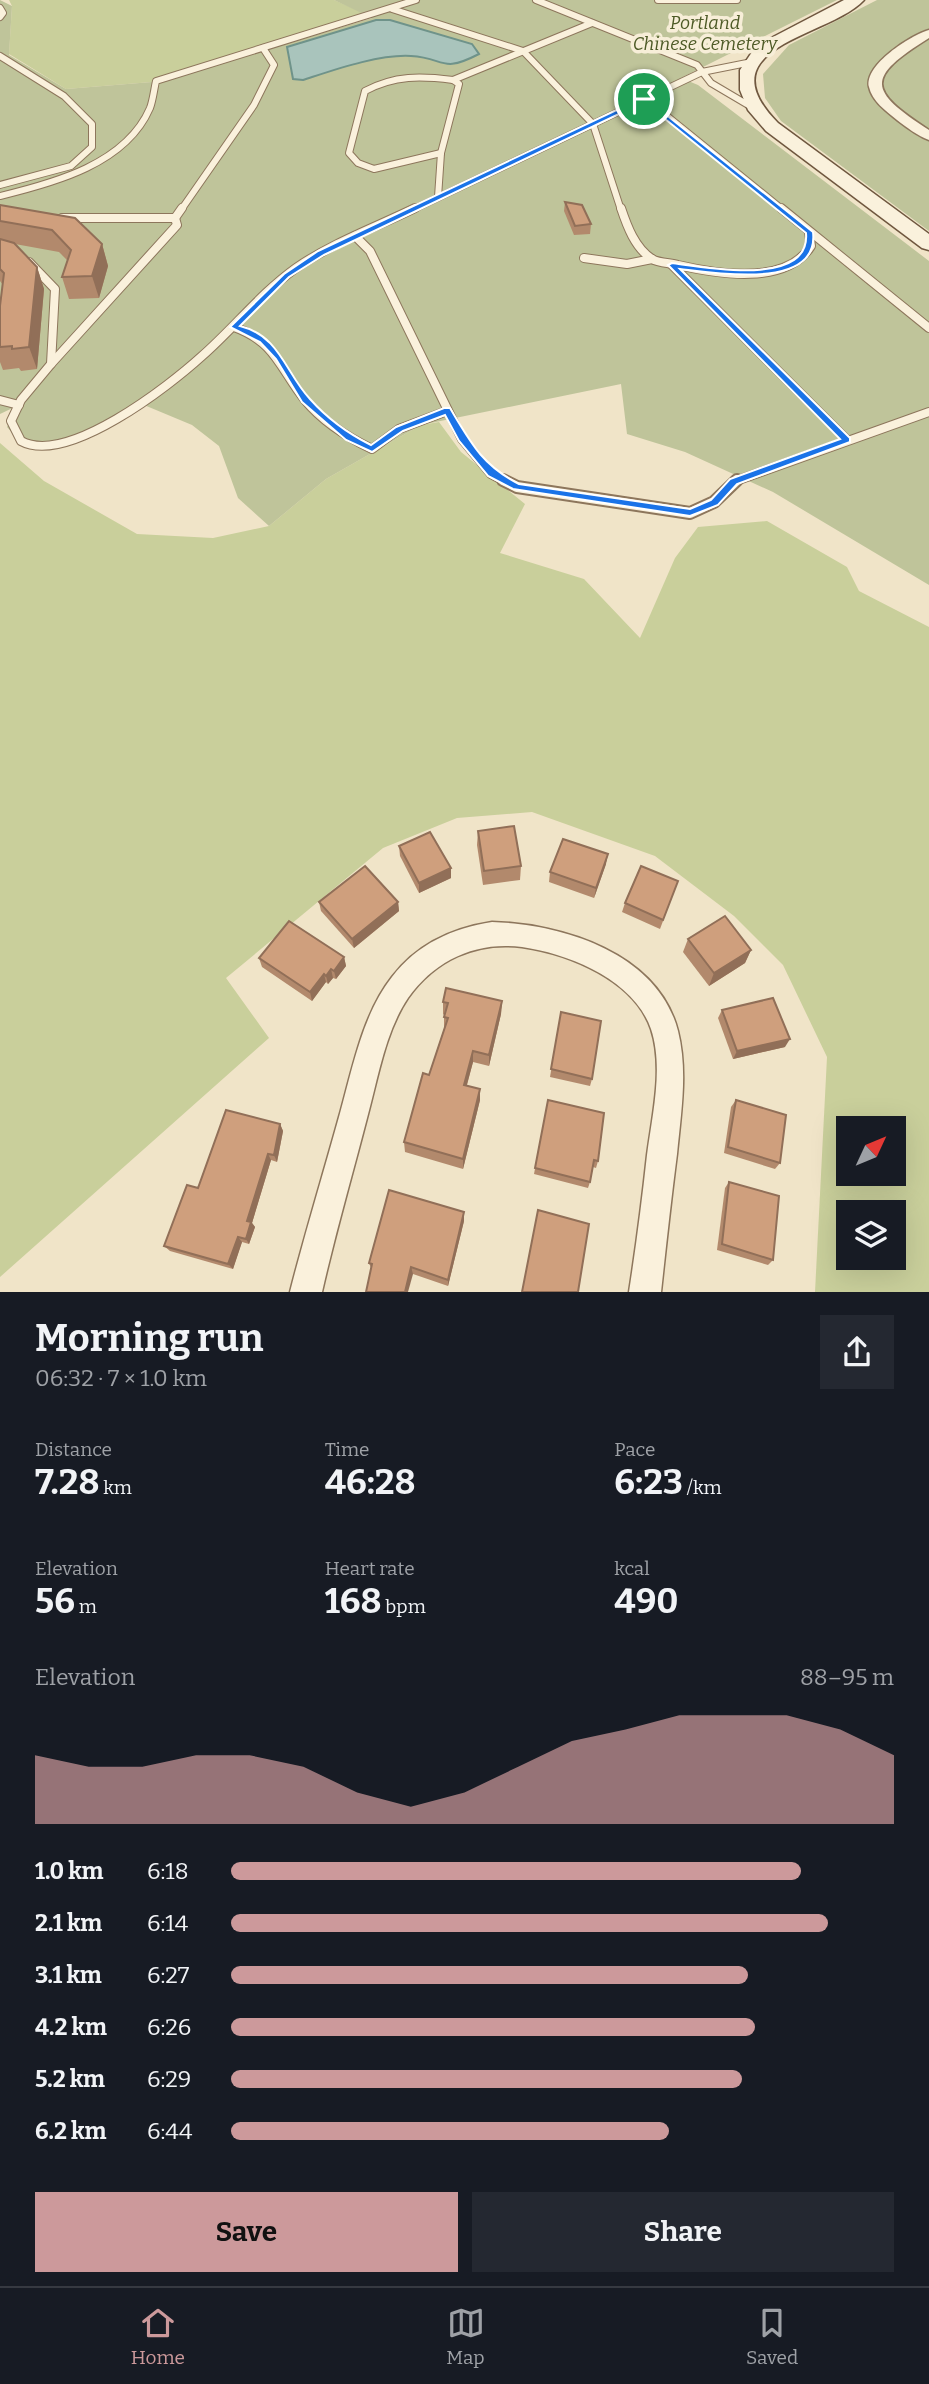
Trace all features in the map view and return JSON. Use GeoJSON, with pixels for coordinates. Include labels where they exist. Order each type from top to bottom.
{"type":"FeatureCollection","features":[{"type":"Feature","properties":{"kind":"main road"},"geometry":{"type":"LineString","coordinates":[[856,0],[769,45],[752,62],[746,84],[755,109],[800,148],[929,244]]}},
{"type":"Feature","properties":{"kind":"street"},"geometry":{"type":"LineString","coordinates":[[929,33],[883,63],[874,80],[875,90],[892,112],[929,136]]}},
{"type":"Feature","properties":{"kind":"street"},"geometry":{"type":"LineString","coordinates":[[911,125],[929,121]]}},
{"type":"Feature","properties":{"kind":"street"},"geometry":{"type":"LineString","coordinates":[[306,1292],[366,1070],[394,997],[407,979],[438,954],[466,938],[491,933],[532,938],[593,954],[637,986],[653,1004],[663,1026],[668,1054],[669,1092],[645,1292]]}},
{"type":"Feature","properties":{"kind":"lane"},"geometry":{"type":"LineString","coordinates":[[0,196],[34,189],[85,170],[127,141],[150,111],[156,80],[416,0]]}},
{"type":"Feature","properties":{"kind":"lane"},"geometry":{"type":"LineString","coordinates":[[536,0],[696,65],[711,83],[755,109]]}},
{"type":"Feature","properties":{"kind":"lane"},"geometry":{"type":"LineString","coordinates":[[658,0],[737,0]]}},
{"type":"Feature","properties":{"kind":"lane"},"geometry":{"type":"LineString","coordinates":[[0,8],[3,13],[0,17]]}},
{"type":"Feature","properties":{"kind":"lane"},"geometry":{"type":"LineString","coordinates":[[392,9],[523,51],[593,124],[629,233],[652,259],[672,265],[736,273],[772,271],[792,264],[806,254],[811,246],[809,232]]}},
{"type":"Feature","properties":{"kind":"lane"},"geometry":{"type":"LineString","coordinates":[[453,80],[592,23]]}},
{"type":"Feature","properties":{"kind":"lane"},"geometry":{"type":"LineString","coordinates":[[175,218],[254,105],[274,65],[263,48]]}},
{"type":"Feature","properties":{"kind":"lane"},"geometry":{"type":"LineString","coordinates":[[0,56],[64,96],[92,124],[92,147],[71,166],[0,185]]}},
{"type":"Feature","properties":{"kind":"lane"},"geometry":{"type":"LineString","coordinates":[[175,218],[177,225],[51,364],[19,405],[11,421],[15,433],[24,444],[44,447],[74,439],[168,384],[234,327],[286,275],[355,236],[702,72],[752,62]]}},
{"type":"Feature","properties":{"kind":"lane"},"geometry":{"type":"LineString","coordinates":[[438,197],[441,153],[460,84],[453,80],[414,75],[384,79],[365,91],[349,153],[358,163],[374,169],[441,153]]}},
{"type":"Feature","properties":{"kind":"lane"},"geometry":{"type":"LineString","coordinates":[[646,99],[929,328]]}},
{"type":"Feature","properties":{"kind":"lane"},"geometry":{"type":"LineString","coordinates":[[54,218],[175,218]]}},
{"type":"Feature","properties":{"kind":"lane"},"geometry":{"type":"LineString","coordinates":[[355,236],[370,251],[462,439],[492,474],[517,487],[690,513],[714,502],[734,481],[929,412]]}},
{"type":"Feature","properties":{"kind":"lane"},"geometry":{"type":"LineString","coordinates":[[13,256],[27,259],[55,289],[51,364]]}},
{"type":"Feature","properties":{"kind":"lane"},"geometry":{"type":"LineString","coordinates":[[584,258],[630,264],[642,264],[652,259]]}},
{"type":"Feature","properties":{"kind":"lane"},"geometry":{"type":"LineString","coordinates":[[672,265],[847,440]]}},
{"type":"Feature","properties":{"kind":"lane"},"geometry":{"type":"LineString","coordinates":[[234,327],[247,330],[263,340],[279,357],[305,400],[349,438],[372,449],[399,429],[447,411]]}},
{"type":"Feature","properties":{"kind":"lane"},"geometry":{"type":"LineString","coordinates":[[0,400],[19,405]]}},
{"type":"Feature","properties":{"kind":"green space","name":"Portland Chinese Cemetery"},"geometry":{"type":"Polygon","coordinates":[[[0,0],[12,6],[9,55],[66,89],[164,81],[372,18],[334,0],[837,0],[681,78],[698,85],[929,261],[929,585],[773,492],[685,452],[627,434],[621,384],[421,425],[326,479],[269,526],[238,498],[219,446],[192,425],[144,405],[72,445],[24,446],[7,427],[19,405],[0,414],[0,0]]]}},
{"type":"Feature","properties":{"kind":"green space"},"geometry":{"type":"Polygon","coordinates":[[[9,0],[334,0],[373,17],[164,81],[66,89],[9,54],[12,6],[9,0]]]}},
{"type":"Feature","properties":{"kind":"green space"},"geometry":{"type":"Polygon","coordinates":[[[877,0],[929,0],[929,231],[781,121],[765,98],[763,74],[789,45],[877,0]]]}},
{"type":"Feature","properties":{"kind":"green space"},"geometry":{"type":"Polygon","coordinates":[[[439,422],[461,452],[525,504],[500,553],[584,579],[640,638],[675,558],[698,527],[767,521],[847,567],[859,591],[929,627],[929,1292],[815,1292],[827,1057],[783,965],[734,916],[655,856],[532,812],[457,818],[383,848],[226,978],[269,1038],[0,1277],[0,443],[44,481],[137,534],[213,538],[269,526],[326,479],[421,425],[439,422]]]}},
{"type":"Feature","properties":{"kind":"water"},"geometry":{"type":"Polygon","coordinates":[[[376,20],[390,20],[472,44],[479,54],[450,64],[422,57],[385,57],[303,80],[293,79],[287,47],[376,20]]]}},
{"type":"Feature","properties":{"kind":"building"},"geometry":{"type":"Polygon","coordinates":[[[565,202],[582,205],[591,224],[575,226],[565,202]]]}},
{"type":"Feature","properties":{"kind":"building"},"geometry":{"type":"Polygon","coordinates":[[[0,205],[75,218],[102,244],[92,276],[62,277],[71,250],[52,230],[0,221],[0,205]]]}},
{"type":"Feature","properties":{"kind":"building"},"geometry":{"type":"Polygon","coordinates":[[[0,239],[14,243],[37,267],[29,347],[0,347],[0,306],[4,273],[0,269],[0,239]]]}},
{"type":"Feature","properties":{"kind":"building"},"geometry":{"type":"Polygon","coordinates":[[[514,826],[521,866],[484,871],[478,831],[514,826]]]}},
{"type":"Feature","properties":{"kind":"building"},"geometry":{"type":"Polygon","coordinates":[[[430,832],[451,868],[419,883],[399,846],[430,832]]]}},
{"type":"Feature","properties":{"kind":"building"},"geometry":{"type":"Polygon","coordinates":[[[563,839],[608,854],[596,888],[550,872],[563,839]]]}},
{"type":"Feature","properties":{"kind":"building"},"geometry":{"type":"Polygon","coordinates":[[[365,866],[398,902],[352,939],[319,902],[365,866]]]}},
{"type":"Feature","properties":{"kind":"building"},"geometry":{"type":"Polygon","coordinates":[[[641,866],[678,881],[663,920],[625,903],[641,866]]]}},
{"type":"Feature","properties":{"kind":"building"},"geometry":{"type":"Polygon","coordinates":[[[725,916],[751,950],[714,973],[688,939],[725,916]]]}},
{"type":"Feature","properties":{"kind":"building"},"geometry":{"type":"Polygon","coordinates":[[[289,921],[344,957],[334,971],[331,969],[326,976],[324,974],[310,992],[259,958],[289,921]]]}},
{"type":"Feature","properties":{"kind":"building"},"geometry":{"type":"Polygon","coordinates":[[[446,988],[502,1001],[489,1055],[473,1051],[464,1085],[480,1089],[463,1159],[404,1142],[423,1073],[429,1075],[448,1018],[444,1017],[448,1003],[443,1002],[446,988]]]}},
{"type":"Feature","properties":{"kind":"building"},"geometry":{"type":"Polygon","coordinates":[[[773,998],[790,1039],[737,1051],[722,1010],[773,998]]]}},
{"type":"Feature","properties":{"kind":"building"},"geometry":{"type":"Polygon","coordinates":[[[561,1012],[601,1021],[592,1079],[551,1069],[561,1012]]]}},
{"type":"Feature","properties":{"kind":"building"},"geometry":{"type":"Polygon","coordinates":[[[548,1100],[604,1113],[598,1161],[594,1160],[590,1182],[535,1168],[548,1100]]]}},
{"type":"Feature","properties":{"kind":"building"},"geometry":{"type":"Polygon","coordinates":[[[736,1100],[786,1115],[780,1163],[728,1147],[736,1100]]]}},
{"type":"Feature","properties":{"kind":"building"},"geometry":{"type":"Polygon","coordinates":[[[226,1110],[280,1124],[274,1155],[268,1154],[247,1221],[251,1222],[246,1239],[238,1237],[228,1264],[164,1246],[187,1185],[198,1188],[226,1110]]]}},
{"type":"Feature","properties":{"kind":"building"},"geometry":{"type":"Polygon","coordinates":[[[729,1182],[779,1196],[773,1260],[722,1244],[729,1182]]]}},
{"type":"Feature","properties":{"kind":"building"},"geometry":{"type":"Polygon","coordinates":[[[389,1190],[464,1212],[448,1280],[411,1267],[405,1292],[366,1292],[372,1264],[369,1263],[389,1190]]]}},
{"type":"Feature","properties":{"kind":"building"},"geometry":{"type":"Polygon","coordinates":[[[538,1210],[589,1224],[578,1292],[522,1292],[538,1210]]]}},
{"type":"Feature","properties":{"kind":"route"},"geometry":{"type":"LineString","coordinates":[[644,99],[809,232],[811,246],[806,254],[792,264],[772,271],[736,273],[672,265],[847,440],[734,481],[714,502],[690,513],[517,487],[492,474],[462,439],[447,411],[399,429],[372,449],[349,438],[305,400],[279,357],[263,340],[247,330],[234,327],[286,275],[321,253],[644,99]]}}]}
